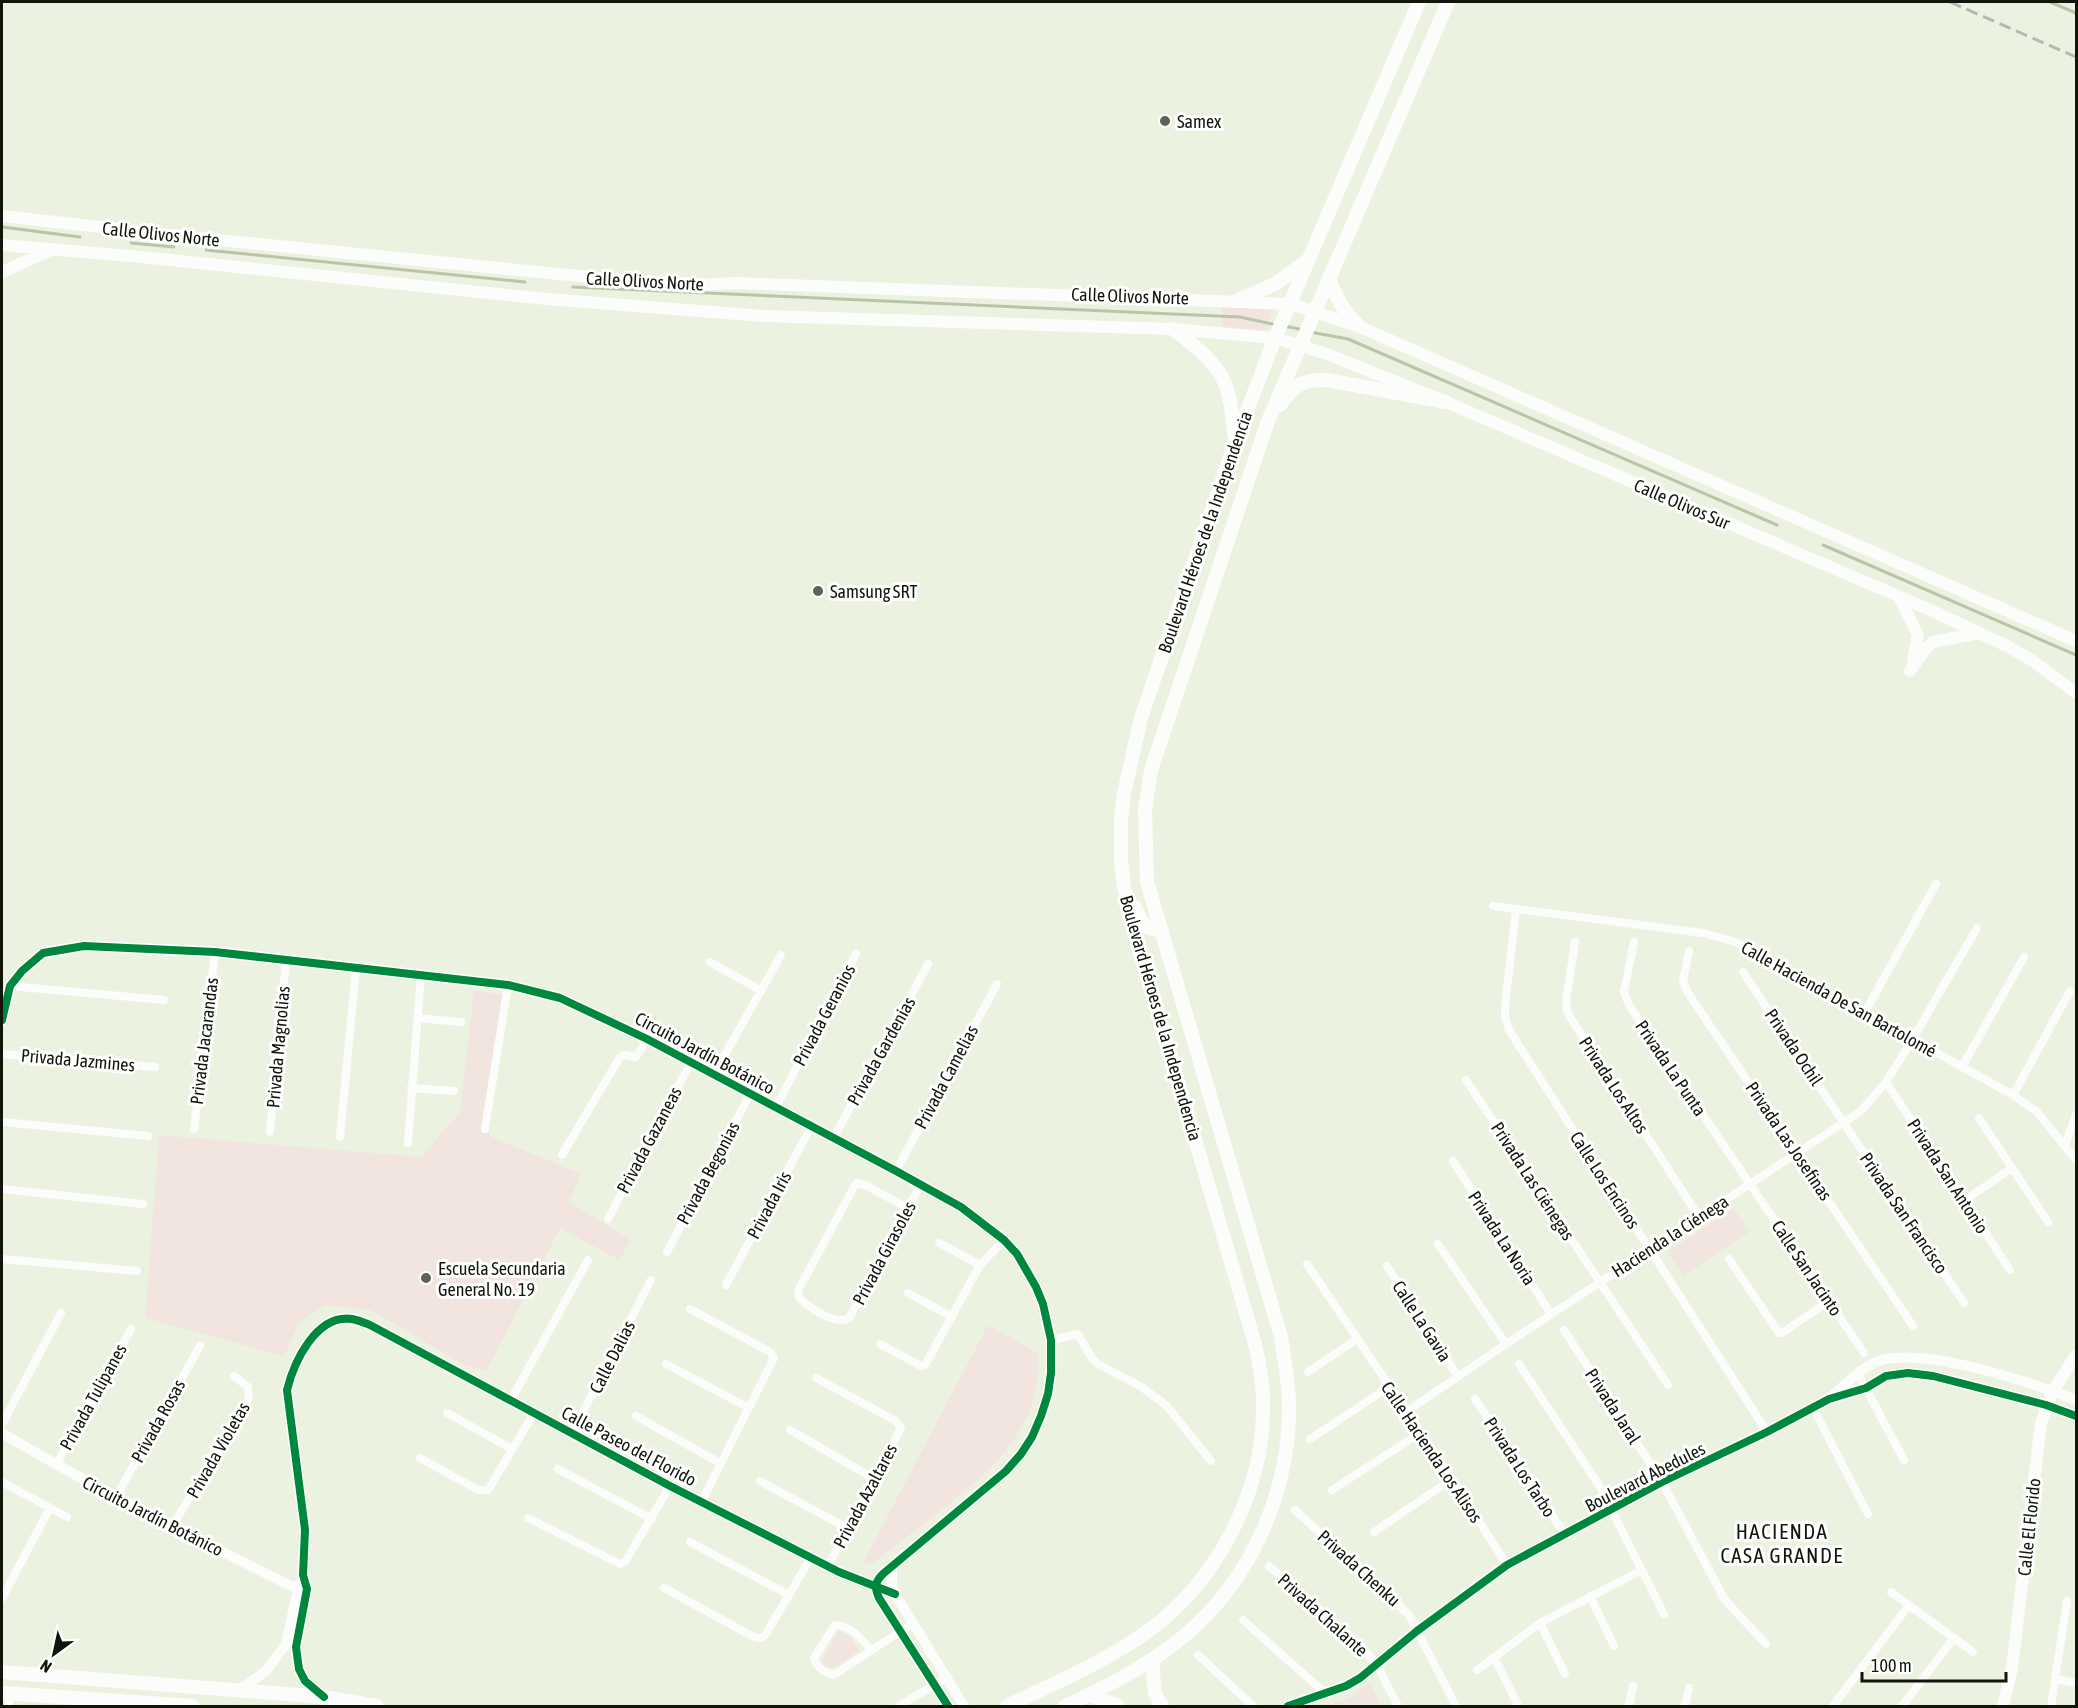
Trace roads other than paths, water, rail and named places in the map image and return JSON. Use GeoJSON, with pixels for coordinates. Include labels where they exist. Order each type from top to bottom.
{"type":"FeatureCollection","features":[{"type":"Feature","properties":{"kind":"main road","name":"Boulevard Héroes de la Independencia"},"geometry":{"type":"LineString","coordinates":[[1007,1707],[1121,1649],[1150,1630],[1175,1608],[1198,1583],[1219,1554],[1238,1518],[1251,1483],[1260,1447],[1263,1403],[1261,1374],[1255,1344],[1141,955],[1124,887],[1121,820],[1131,757],[1148,698],[1235,442],[1275,338],[1419,2]]}},
{"type":"Feature","properties":{"kind":"main road","name":"Boulevard Héroes de la Independencia"},"geometry":{"type":"LineString","coordinates":[[1065,1707],[1152,1660],[1183,1637],[1209,1612],[1235,1581],[1262,1535],[1275,1501],[1285,1461],[1289,1404],[1281,1337],[1148,882],[1145,810],[1151,770],[1268,421],[1448,2]]}},
{"type":"Feature","properties":{"kind":"main road","name":"Calle Olivos Norte"},"geometry":{"type":"LineString","coordinates":[[2,216],[679,286],[736,283],[1238,300],[1291,304]]}},
{"type":"Feature","properties":{"kind":"main road","name":"Calle Olivos Norte"},"geometry":{"type":"LineString","coordinates":[[2,245],[547,299],[774,317],[1173,329],[1275,338]]}},
{"type":"Feature","properties":{"kind":"main road"},"geometry":{"type":"LineString","coordinates":[[2,272],[54,249]]}},
{"type":"Feature","properties":{"kind":"main road"},"geometry":{"type":"LineString","coordinates":[[1238,300],[1275,284],[1309,259]]}},
{"type":"Feature","properties":{"kind":"main road"},"geometry":{"type":"LineString","coordinates":[[1329,277],[1341,306],[1360,327]]}},
{"type":"Feature","properties":{"kind":"main road","name":"Calle Olivos Sur"},"geometry":{"type":"LineString","coordinates":[[1291,304],[1360,327],[2076,641]]}},
{"type":"Feature","properties":{"kind":"main road"},"geometry":{"type":"LineString","coordinates":[[1173,329],[1199,350],[1223,379],[1229,398],[1235,442]]}},
{"type":"Feature","properties":{"kind":"main road","name":"Calle Olivos Sur"},"geometry":{"type":"LineString","coordinates":[[1275,338],[1355,365],[1446,402],[1899,597],[1979,633],[2033,661],[2076,693]]}},
{"type":"Feature","properties":{"kind":"main road"},"geometry":{"type":"LineString","coordinates":[[1268,421],[1290,391],[1300,383],[1312,380],[1338,382],[1446,402]]}},
{"type":"Feature","properties":{"kind":"main road"},"geometry":{"type":"LineString","coordinates":[[1899,597],[1918,635],[1933,642]]}},
{"type":"Feature","properties":{"kind":"main road"},"geometry":{"type":"LineString","coordinates":[[1918,635],[1910,671],[1933,642],[1979,633]]}},
{"type":"Feature","properties":{"kind":"main road"},"geometry":{"type":"LineString","coordinates":[[1124,887],[1145,926],[1154,930],[1162,930]]}},
{"type":"Feature","properties":{"kind":"main road","name":"Calle El Florido"},"geometry":{"type":"LineString","coordinates":[[2003,1707],[2012,1668],[2041,1423],[2053,1390],[2076,1355]]}},
{"type":"Feature","properties":{"kind":"main road"},"geometry":{"type":"LineString","coordinates":[[1152,1660],[1155,1694],[1162,1707]]}},
{"type":"Feature","properties":{"kind":"main road"},"geometry":{"type":"LineString","coordinates":[[4,1671],[324,1696],[377,1707]]}},
{"type":"Feature","properties":{"kind":"main road"},"geometry":{"type":"LineString","coordinates":[[1090,1695],[1118,1707]]}},
{"type":"Feature","properties":{"kind":"main road"},"geometry":{"type":"LineString","coordinates":[[7,1697],[194,1707]]}},
{"type":"Feature","properties":{"kind":"street"},"geometry":{"type":"LineString","coordinates":[[1864,1012],[1936,884]]}},
{"type":"Feature","properties":{"kind":"street","name":"Calle Hacienda De San Bartolomé"},"geometry":{"type":"LineString","coordinates":[[1493,906],[1719,937],[1751,949],[2013,1095],[2037,1112],[2076,1160]]}},
{"type":"Feature","properties":{"kind":"street","name":"Calle Los Encinos"},"geometry":{"type":"LineString","coordinates":[[1516,910],[1505,1006],[1505,1017],[1509,1030],[1767,1432]]}},
{"type":"Feature","properties":{"kind":"street","name":"Hacienda la Ciénega"},"geometry":{"type":"LineString","coordinates":[[1406,1412],[1861,1111],[1886,1082],[1977,927]]}},
{"type":"Feature","properties":{"kind":"street","name":"Privada Los Altos"},"geometry":{"type":"LineString","coordinates":[[1575,942],[1566,1001],[1567,1012],[1700,1216]]}},
{"type":"Feature","properties":{"kind":"street","name":"Privada La Punta"},"geometry":{"type":"LineString","coordinates":[[1634,942],[1625,986],[1625,999],[1750,1183]]}},
{"type":"Feature","properties":{"kind":"street","name":"Circuito Jardín Botánico"},"geometry":{"type":"LineString","coordinates":[[2,1020],[10,986],[21,971],[43,953],[84,946],[215,952],[508,985],[560,998],[647,1039],[812,1125],[961,1207],[1004,1240],[1017,1254],[1036,1287],[1043,1304],[1051,1340],[1048,1394],[1032,1437],[1021,1454],[986,1489],[892,1566],[879,1578],[875,1587]]}},
{"type":"Feature","properties":{"kind":"street","name":"Privada Las Josefinas"},"geometry":{"type":"LineString","coordinates":[[1689,951],[1683,981],[1685,987],[1913,1326]]}},
{"type":"Feature","properties":{"kind":"street","name":"Privada Jacarandas"},"geometry":{"type":"LineString","coordinates":[[194,1129],[215,952]]}},
{"type":"Feature","properties":{"kind":"street","name":"Privada Geranios"},"geometry":{"type":"LineString","coordinates":[[776,1107],[856,954]]}},
{"type":"Feature","properties":{"kind":"street"},"geometry":{"type":"LineString","coordinates":[[714,1074],[781,955]]}},
{"type":"Feature","properties":{"kind":"street"},"geometry":{"type":"LineString","coordinates":[[1962,1067],[2024,957]]}},
{"type":"Feature","properties":{"kind":"street","name":"Privada Magnolias"},"geometry":{"type":"LineString","coordinates":[[270,1132],[286,961]]}},
{"type":"Feature","properties":{"kind":"street"},"geometry":{"type":"LineString","coordinates":[[711,962],[760,990]]}},
{"type":"Feature","properties":{"kind":"street","name":"Privada Gardenias"},"geometry":{"type":"LineString","coordinates":[[834,1137],[928,964]]}},
{"type":"Feature","properties":{"kind":"street"},"geometry":{"type":"LineString","coordinates":[[340,1137],[356,968]]}},
{"type":"Feature","properties":{"kind":"street","name":"Privada Ochil"},"geometry":{"type":"LineString","coordinates":[[1743,972],[1844,1122]]}},
{"type":"Feature","properties":{"kind":"street"},"geometry":{"type":"LineString","coordinates":[[408,1143],[421,974]]}},
{"type":"Feature","properties":{"kind":"street","name":"Privada Camelias"},"geometry":{"type":"LineString","coordinates":[[896,1171],[996,984]]}},
{"type":"Feature","properties":{"kind":"street"},"geometry":{"type":"LineString","coordinates":[[485,1129],[508,985]]}},
{"type":"Feature","properties":{"kind":"street"},"geometry":{"type":"LineString","coordinates":[[10,986],[164,1000]]}},
{"type":"Feature","properties":{"kind":"street"},"geometry":{"type":"LineString","coordinates":[[2013,1095],[2070,991]]}},
{"type":"Feature","properties":{"kind":"street"},"geometry":{"type":"LineString","coordinates":[[417,1018],[461,1022]]}},
{"type":"Feature","properties":{"kind":"street"},"geometry":{"type":"LineString","coordinates":[[562,1155],[620,1057],[624,1055],[636,1057],[647,1039]]}},
{"type":"Feature","properties":{"kind":"street","name":"Privada Jazmines"},"geometry":{"type":"LineString","coordinates":[[2,1054],[154,1067]]}},
{"type":"Feature","properties":{"kind":"street","name":"Privada Gazaneas"},"geometry":{"type":"LineString","coordinates":[[608,1219],[691,1062]]}},
{"type":"Feature","properties":{"kind":"street","name":"Privada Las Ciénegas"},"geometry":{"type":"LineString","coordinates":[[1466,1080],[1668,1385]]}},
{"type":"Feature","properties":{"kind":"street","name":"Privada San Antonio"},"geometry":{"type":"LineString","coordinates":[[1886,1082],[2010,1270]]}},
{"type":"Feature","properties":{"kind":"street"},"geometry":{"type":"LineString","coordinates":[[411,1088],[454,1091]]}},
{"type":"Feature","properties":{"kind":"street","name":"Privada Begonias"},"geometry":{"type":"LineString","coordinates":[[666,1252],[750,1094]]}},
{"type":"Feature","properties":{"kind":"street"},"geometry":{"type":"LineString","coordinates":[[2065,1145],[2076,1115]]}},
{"type":"Feature","properties":{"kind":"street"},"geometry":{"type":"LineString","coordinates":[[1979,1118],[2048,1222]]}},
{"type":"Feature","properties":{"kind":"street"},"geometry":{"type":"LineString","coordinates":[[2,1122],[148,1136]]}},
{"type":"Feature","properties":{"kind":"street","name":"Privada San Francisco"},"geometry":{"type":"LineString","coordinates":[[1844,1122],[1965,1303]]}},
{"type":"Feature","properties":{"kind":"street","name":"Privada Iris"},"geometry":{"type":"LineString","coordinates":[[726,1285],[812,1125]]}},
{"type":"Feature","properties":{"kind":"street","name":"Privada La Noria"},"geometry":{"type":"LineString","coordinates":[[1453,1161],[1551,1314]]}},
{"type":"Feature","properties":{"kind":"street"},"geometry":{"type":"LineString","coordinates":[[1965,1200],[2012,1168]]}},
{"type":"Feature","properties":{"kind":"street","name":"Privada Girasoles"},"geometry":{"type":"LineString","coordinates":[[908,1208],[857,1183],[798,1294],[803,1302],[832,1318],[846,1320],[849,1318],[921,1184]]}},
{"type":"Feature","properties":{"kind":"street","name":"Calle San Jacinto"},"geometry":{"type":"LineString","coordinates":[[1750,1183],[1864,1353]]}},
{"type":"Feature","properties":{"kind":"street"},"geometry":{"type":"LineString","coordinates":[[2,1189],[143,1203]]}},
{"type":"Feature","properties":{"kind":"street"},"geometry":{"type":"LineString","coordinates":[[880,1344],[921,1366],[925,1365],[981,1265],[1004,1240]]}},
{"type":"Feature","properties":{"kind":"street"},"geometry":{"type":"LineString","coordinates":[[939,1243],[981,1265]]}},
{"type":"Feature","properties":{"kind":"street"},"geometry":{"type":"LineString","coordinates":[[1438,1244],[1506,1344]]}},
{"type":"Feature","properties":{"kind":"street"},"geometry":{"type":"LineString","coordinates":[[2,1258],[137,1271]]}},
{"type":"Feature","properties":{"kind":"street"},"geometry":{"type":"LineString","coordinates":[[1729,1259],[1781,1333],[1829,1301]]}},
{"type":"Feature","properties":{"kind":"street"},"geometry":{"type":"LineString","coordinates":[[511,1400],[588,1260]]}},
{"type":"Feature","properties":{"kind":"street","name":"Calle Hacienda Los Alisos"},"geometry":{"type":"LineString","coordinates":[[1307,1264],[1507,1565]]}},
{"type":"Feature","properties":{"kind":"street","name":"Calle La Gavia"},"geometry":{"type":"LineString","coordinates":[[1387,1266],[1458,1377]]}},
{"type":"Feature","properties":{"kind":"street","name":"Calle Dalias"},"geometry":{"type":"LineString","coordinates":[[572,1433],[651,1280]]}},
{"type":"Feature","properties":{"kind":"street"},"geometry":{"type":"LineString","coordinates":[[908,1293],[952,1317]]}},
{"type":"Feature","properties":{"kind":"street"},"geometry":{"type":"LineString","coordinates":[[690,1309],[774,1356],[702,1501]]}},
{"type":"Feature","properties":{"kind":"street"},"geometry":{"type":"LineString","coordinates":[[2,1424],[61,1313]]}},
{"type":"Feature","properties":{"kind":"street","name":"Calle Paseo del Florido"},"geometry":{"type":"LineString","coordinates":[[302,1589],[305,1530],[287,1390],[291,1375],[308,1342],[324,1327],[336,1321],[351,1319],[370,1325],[670,1486],[828,1566],[895,1594]]}},
{"type":"Feature","properties":{"kind":"street","name":"Privada Tulipanes"},"geometry":{"type":"LineString","coordinates":[[56,1465],[131,1329]]}},
{"type":"Feature","properties":{"kind":"street","name":"Privada Jaral"},"geometry":{"type":"LineString","coordinates":[[1564,1330],[1662,1482],[1725,1600],[1766,1644]]}},
{"type":"Feature","properties":{"kind":"street"},"geometry":{"type":"LineString","coordinates":[[1051,1340],[1078,1334],[1098,1364],[1140,1386],[1166,1405],[1211,1461]]}},
{"type":"Feature","properties":{"kind":"street"},"geometry":{"type":"LineString","coordinates":[[1308,1372],[1357,1339]]}},
{"type":"Feature","properties":{"kind":"street","name":"Privada Rosas"},"geometry":{"type":"LineString","coordinates":[[116,1497],[200,1346]]}},
{"type":"Feature","properties":{"kind":"street","name":"Boulevard Abedules"},"geometry":{"type":"LineString","coordinates":[[1288,1707],[1346,1686],[1377,1665],[1417,1631],[1507,1565],[1662,1482],[1813,1408],[1829,1399],[1858,1374],[1882,1360],[1916,1358],[1949,1361],[2053,1390],[2076,1400]]}},
{"type":"Feature","properties":{"kind":"street"},"geometry":{"type":"LineString","coordinates":[[666,1364],[749,1408]]}},
{"type":"Feature","properties":{"kind":"street"},"geometry":{"type":"LineString","coordinates":[[1519,1364],[1590,1470],[1664,1614]]}},
{"type":"Feature","properties":{"kind":"street","name":"Boulevard Abedules"},"geometry":{"type":"LineString","coordinates":[[1829,1399],[1866,1388],[1886,1376],[1908,1373],[1933,1376],[2046,1405],[2076,1416]]}},
{"type":"Feature","properties":{"kind":"street"},"geometry":{"type":"LineString","coordinates":[[1858,1374],[1904,1460]]}},
{"type":"Feature","properties":{"kind":"street","name":"Privada Violetas"},"geometry":{"type":"LineString","coordinates":[[172,1527],[249,1398],[248,1387],[234,1376]]}},
{"type":"Feature","properties":{"kind":"street","name":"Privada Azaltares"},"geometry":{"type":"LineString","coordinates":[[816,1378],[900,1425],[900,1431],[828,1566]]}},
{"type":"Feature","properties":{"kind":"street"},"geometry":{"type":"LineString","coordinates":[[1310,1439],[1389,1387]]}},
{"type":"Feature","properties":{"kind":"street","name":"Privada Los Tarbo"},"geometry":{"type":"LineString","coordinates":[[1475,1399],[1565,1535]]}},
{"type":"Feature","properties":{"kind":"street"},"geometry":{"type":"LineString","coordinates":[[1813,1408],[1868,1514]]}},
{"type":"Feature","properties":{"kind":"street"},"geometry":{"type":"LineString","coordinates":[[447,1413],[512,1449]]}},
{"type":"Feature","properties":{"kind":"street"},"geometry":{"type":"LineString","coordinates":[[420,1458],[483,1490],[488,1490],[534,1413]]}},
{"type":"Feature","properties":{"kind":"street"},"geometry":{"type":"LineString","coordinates":[[636,1416],[720,1463]]}},
{"type":"Feature","properties":{"kind":"street"},"geometry":{"type":"LineString","coordinates":[[790,1430],[873,1479]]}},
{"type":"Feature","properties":{"kind":"street","name":"Circuito Jardín Botánico"},"geometry":{"type":"LineString","coordinates":[[2,1433],[56,1465],[172,1527],[302,1589]]}},
{"type":"Feature","properties":{"kind":"street"},"geometry":{"type":"LineString","coordinates":[[1332,1490],[1420,1433]]}},
{"type":"Feature","properties":{"kind":"street"},"geometry":{"type":"LineString","coordinates":[[558,1470],[652,1520]]}},
{"type":"Feature","properties":{"kind":"street"},"geometry":{"type":"LineString","coordinates":[[1374,1532],[1452,1479]]}},
{"type":"Feature","properties":{"kind":"street"},"geometry":{"type":"LineString","coordinates":[[760,1481],[847,1528]]}},
{"type":"Feature","properties":{"kind":"street"},"geometry":{"type":"LineString","coordinates":[[2,1482],[67,1517]]}},
{"type":"Feature","properties":{"kind":"street"},"geometry":{"type":"LineString","coordinates":[[528,1518],[620,1564],[625,1562],[652,1520],[670,1486]]}},
{"type":"Feature","properties":{"kind":"street"},"geometry":{"type":"LineString","coordinates":[[2,1598],[50,1508]]}},
{"type":"Feature","properties":{"kind":"street","name":"Privada Chenku"},"geometry":{"type":"LineString","coordinates":[[1295,1510],[1402,1607],[1456,1707]]}},
{"type":"Feature","properties":{"kind":"street"},"geometry":{"type":"LineString","coordinates":[[690,1542],[789,1595]]}},
{"type":"Feature","properties":{"kind":"street"},"geometry":{"type":"LineString","coordinates":[[664,1588],[754,1637],[761,1638],[766,1634],[811,1557]]}},
{"type":"Feature","properties":{"kind":"street"},"geometry":{"type":"LineString","coordinates":[[892,1566],[892,1585],[895,1594],[948,1677],[964,1707]]}},
{"type":"Feature","properties":{"kind":"street","name":"Privada Chalante"},"geometry":{"type":"LineString","coordinates":[[1269,1566],[1362,1647],[1377,1665],[1398,1707]]}},
{"type":"Feature","properties":{"kind":"street"},"geometry":{"type":"LineString","coordinates":[[1477,1670],[1540,1623],[1642,1570]]}},
{"type":"Feature","properties":{"kind":"street"},"geometry":{"type":"LineString","coordinates":[[875,1587],[879,1598],[948,1707]]}},
{"type":"Feature","properties":{"kind":"street"},"geometry":{"type":"LineString","coordinates":[[302,1589],[291,1645],[305,1681],[324,1696]]}},
{"type":"Feature","properties":{"kind":"street"},"geometry":{"type":"LineString","coordinates":[[1891,1592],[1973,1652]]}},
{"type":"Feature","properties":{"kind":"street"},"geometry":{"type":"LineString","coordinates":[[1590,1596],[1614,1646]]}},
{"type":"Feature","properties":{"kind":"street"},"geometry":{"type":"LineString","coordinates":[[2051,1707],[2067,1601]]}},
{"type":"Feature","properties":{"kind":"street"},"geometry":{"type":"LineString","coordinates":[[1833,1707],[1909,1605]]}},
{"type":"Feature","properties":{"kind":"street"},"geometry":{"type":"LineString","coordinates":[[1243,1620],[1325,1693]]}},
{"type":"Feature","properties":{"kind":"street"},"geometry":{"type":"LineString","coordinates":[[872,1650],[850,1629],[836,1625],[814,1658],[815,1665],[824,1672],[834,1675],[872,1650],[900,1631],[913,1623]]}},
{"type":"Feature","properties":{"kind":"street"},"geometry":{"type":"LineString","coordinates":[[1540,1623],[1565,1674]]}},
{"type":"Feature","properties":{"kind":"street"},"geometry":{"type":"LineString","coordinates":[[1902,1707],[1954,1638]]}},
{"type":"Feature","properties":{"kind":"street"},"geometry":{"type":"LineString","coordinates":[[238,1691],[266,1671],[291,1645]]}},
{"type":"Feature","properties":{"kind":"street"},"geometry":{"type":"LineString","coordinates":[[1198,1655],[1252,1707]]}},
{"type":"Feature","properties":{"kind":"street"},"geometry":{"type":"LineString","coordinates":[[1494,1657],[1517,1703]]}},
{"type":"Feature","properties":{"kind":"street"},"geometry":{"type":"LineString","coordinates":[[899,1707],[948,1677]]}},
{"type":"Feature","properties":{"kind":"street"},"geometry":{"type":"LineString","coordinates":[[2055,1679],[2076,1683]]}},
{"type":"Feature","properties":{"kind":"street"},"geometry":{"type":"LineString","coordinates":[[1629,1707],[1633,1686]]}},
{"type":"Feature","properties":{"kind":"street"},"geometry":{"type":"LineString","coordinates":[[1685,1707],[1689,1688]]}},
{"type":"Feature","properties":{"kind":"waterway"},"geometry":{"type":"LineString","coordinates":[[2050,2],[2076,13]]}},
{"type":"Feature","properties":{"kind":"waterway"},"geometry":{"type":"LineString","coordinates":[[2,227],[80,237]]}},
{"type":"Feature","properties":{"kind":"waterway"},"geometry":{"type":"LineString","coordinates":[[131,243],[174,247]]}},
{"type":"Feature","properties":{"kind":"waterway"},"geometry":{"type":"LineString","coordinates":[[206,250],[525,282]]}},
{"type":"Feature","properties":{"kind":"waterway"},"geometry":{"type":"LineString","coordinates":[[573,287],[1240,317],[1277,325]]}},
{"type":"Feature","properties":{"kind":"waterway"},"geometry":{"type":"LineString","coordinates":[[1284,326],[1304,330]]}},
{"type":"Feature","properties":{"kind":"waterway"},"geometry":{"type":"LineString","coordinates":[[1310,332],[1348,339],[1777,525]]}},
{"type":"Feature","properties":{"kind":"waterway"},"geometry":{"type":"LineString","coordinates":[[1823,545],[2076,655]]}},
{"type":"Feature","properties":{"kind":"railway"},"geometry":{"type":"LineString","coordinates":[[1950,2],[2076,57]]}},
{"type":"Feature","properties":{"kind":"place","name":"Samex"},"geometry":{"type":"Point","coordinates":[1165,121]}},
{"type":"Feature","properties":{"kind":"place","name":"Samsung SRT"},"geometry":{"type":"Point","coordinates":[818,591]}},
{"type":"Feature","properties":{"kind":"place","name":"Escuela Secundaria General No. 19"},"geometry":{"type":"Point","coordinates":[426,1278]}},
{"type":"Feature","properties":{"kind":"district","name":"HACIENDA CASA GRANDE"},"geometry":{"type":"Point","coordinates":[1782,1543]}}]}
